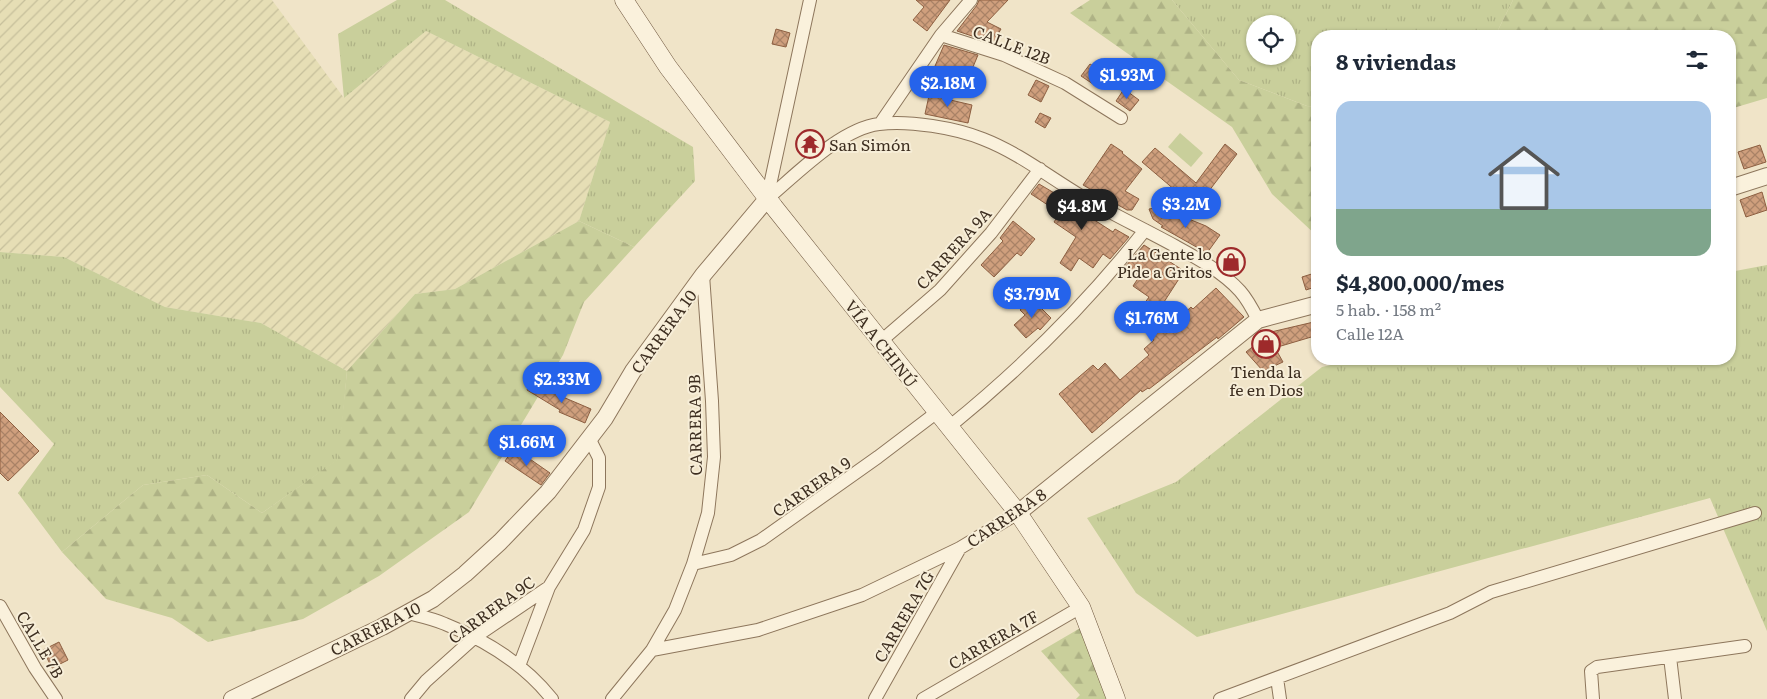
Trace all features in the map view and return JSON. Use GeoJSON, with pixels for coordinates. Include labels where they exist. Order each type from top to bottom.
{"type":"FeatureCollection","features":[{"type":"Feature","properties":{"kind":"main road","name":"VÍA A CHINÚ"},"geometry":{"type":"LineString","coordinates":[[624,0],[668,67],[767,199],[1018,513],[1081,607],[1116,699]]}},
{"type":"Feature","properties":{"kind":"street"},"geometry":{"type":"LineString","coordinates":[[767,199],[810,0]]}},
{"type":"Feature","properties":{"kind":"street"},"geometry":{"type":"LineString","coordinates":[[880,124],[941,35],[971,0]]}},
{"type":"Feature","properties":{"kind":"street","name":"CALLE 12B"},"geometry":{"type":"LineString","coordinates":[[941,35],[1004,55],[1022,63],[1065,83],[1121,118]]}},
{"type":"Feature","properties":{"kind":"street","name":"CARRERA 10"},"geometry":{"type":"LineString","coordinates":[[232,699],[408,613],[433,598],[465,574],[500,542],[548,492],[605,418],[633,371],[703,274],[767,199],[844,137],[859,129],[880,124],[940,127],[969,134],[997,145],[1040,169],[1081,196],[1198,258],[1240,290],[1250,303],[1258,320]]}},
{"type":"Feature","properties":{"kind":"street","name":"CARRERA 9A"},"geometry":{"type":"LineString","coordinates":[[881,342],[940,290],[991,233],[1040,169]]}},
{"type":"Feature","properties":{"kind":"street"},"geometry":{"type":"LineString","coordinates":[[1736,186],[1767,176]]}},
{"type":"Feature","properties":{"kind":"street"},"geometry":{"type":"LineString","coordinates":[[949,427],[996,389],[1036,352],[1098,286],[1145,230]]}},
{"type":"Feature","properties":{"kind":"street","name":"CARRERA 9B"},"geometry":{"type":"LineString","coordinates":[[612,699],[652,650],[675,610],[693,564],[708,513],[714,457],[703,274]]}},
{"type":"Feature","properties":{"kind":"street","name":"CARRERA 8"},"geometry":{"type":"LineString","coordinates":[[652,650],[758,630],[862,596],[960,548],[1018,513],[1258,320],[1311,306]]}},
{"type":"Feature","properties":{"kind":"street","name":"CARRERA 9"},"geometry":{"type":"LineString","coordinates":[[693,564],[731,556],[761,540],[878,457],[936,412]]}},
{"type":"Feature","properties":{"kind":"street","name":"CARRERA 9C"},"geometry":{"type":"LineString","coordinates":[[520,666],[548,587],[584,530],[599,487],[599,458],[589,438]]}},
{"type":"Feature","properties":{"kind":"street"},"geometry":{"type":"LineString","coordinates":[[1220,699],[1450,613],[1491,592],[1755,513]]}},
{"type":"Feature","properties":{"kind":"street","name":"CARRERA 7G"},"geometry":{"type":"LineString","coordinates":[[875,699],[960,548]]}},
{"type":"Feature","properties":{"kind":"street","name":"CARRERA 9C"},"geometry":{"type":"LineString","coordinates":[[411,699],[426,681],[475,637],[548,587]]}},
{"type":"Feature","properties":{"kind":"street","name":"CALLE 7B"},"geometry":{"type":"LineString","coordinates":[[0,606],[35,668],[56,699]]}},
{"type":"Feature","properties":{"kind":"street","name":"CARRERA 7F"},"geometry":{"type":"LineString","coordinates":[[923,699],[1081,607]]}},
{"type":"Feature","properties":{"kind":"street"},"geometry":{"type":"LineString","coordinates":[[408,613],[443,623],[475,637],[520,666],[552,699]]}},
{"type":"Feature","properties":{"kind":"street"},"geometry":{"type":"LineString","coordinates":[[1593,699],[1591,671],[1597,667],[1745,646]]}},
{"type":"Feature","properties":{"kind":"street"},"geometry":{"type":"LineString","coordinates":[[1670,657],[1675,699]]}},
{"type":"Feature","properties":{"kind":"street"},"geometry":{"type":"LineString","coordinates":[[1277,678],[1280,699]]}},
{"type":"Feature","properties":{"kind":"shaded area"},"geometry":{"type":"Polygon","coordinates":[[[0,0],[272,0],[344,98],[426,31],[610,122],[579,221],[455,289],[415,294],[347,371],[261,323],[165,307],[64,257],[0,252],[0,0]]]}},
{"type":"Feature","properties":{"kind":"green space"},"geometry":{"type":"Polygon","coordinates":[[[397,0],[445,0],[693,147],[695,181],[634,247],[579,221],[610,122],[426,31],[344,98],[338,34],[397,0]]]}},
{"type":"Feature","properties":{"kind":"green space"},"geometry":{"type":"Polygon","coordinates":[[[1090,0],[1172,0],[1239,80],[1311,106],[1311,230],[1272,194],[1232,127],[1070,13],[1090,0]]]}},
{"type":"Feature","properties":{"kind":"green space"},"geometry":{"type":"Polygon","coordinates":[[[1172,0],[1513,0],[1498,30],[1311,30],[1311,106],[1239,80],[1172,0]]]}},
{"type":"Feature","properties":{"kind":"green space"},"geometry":{"type":"Polygon","coordinates":[[[1513,0],[1767,0],[1767,98],[1736,107],[1736,30],[1498,30],[1513,0]]]}},
{"type":"Feature","properties":{"kind":"green space"},"geometry":{"type":"Polygon","coordinates":[[[1180,133],[1203,153],[1191,167],[1168,147],[1180,133]]]}},
{"type":"Feature","properties":{"kind":"green space"},"geometry":{"type":"Polygon","coordinates":[[[579,221],[634,247],[584,302],[563,355],[469,512],[379,576],[303,619],[208,642],[172,618],[106,599],[62,552],[143,485],[207,475],[262,513],[338,459],[347,371],[415,294],[455,289],[579,221]]]}},
{"type":"Feature","properties":{"kind":"green space"},"geometry":{"type":"Polygon","coordinates":[[[0,252],[64,257],[165,307],[261,323],[347,371],[339,459],[262,513],[207,475],[143,485],[62,552],[18,493],[54,444],[0,387],[0,252]]]}},
{"type":"Feature","properties":{"kind":"green space"},"geometry":{"type":"Polygon","coordinates":[[[1767,265],[1767,631],[1710,498],[1197,637],[1136,593],[1087,518],[1176,482],[1322,367],[1331,365],[1736,365],[1736,271],[1767,265]]]}},
{"type":"Feature","properties":{"kind":"green space"},"geometry":{"type":"Polygon","coordinates":[[[1082,627],[1109,699],[1076,699],[1080,695],[1041,651],[1082,627]]]}},
{"type":"Feature","properties":{"kind":"building"},"geometry":{"type":"Polygon","coordinates":[[[916,0],[950,0],[927,31],[913,20],[924,7],[916,0]]]}},
{"type":"Feature","properties":{"kind":"building"},"geometry":{"type":"Polygon","coordinates":[[[979,0],[1008,0],[987,22],[1001,29],[993,43],[957,31],[979,0]]]}},
{"type":"Feature","properties":{"kind":"building"},"geometry":{"type":"Polygon","coordinates":[[[776,29],[790,33],[786,47],[772,44],[776,29]]]}},
{"type":"Feature","properties":{"kind":"building"},"geometry":{"type":"Polygon","coordinates":[[[944,45],[978,55],[970,74],[953,67],[951,72],[935,66],[944,45]]]}},
{"type":"Feature","properties":{"kind":"building"},"geometry":{"type":"Polygon","coordinates":[[[1090,64],[1101,71],[1093,84],[1081,76],[1090,64]]]}},
{"type":"Feature","properties":{"kind":"building"},"geometry":{"type":"Polygon","coordinates":[[[1036,80],[1049,86],[1041,102],[1028,95],[1036,80]]]}},
{"type":"Feature","properties":{"kind":"building"},"geometry":{"type":"Polygon","coordinates":[[[1124,89],[1139,100],[1130,111],[1116,101],[1124,89]]]}},
{"type":"Feature","properties":{"kind":"building"},"geometry":{"type":"Polygon","coordinates":[[[930,91],[947,95],[946,99],[972,105],[968,123],[925,114],[930,91]]]}},
{"type":"Feature","properties":{"kind":"building"},"geometry":{"type":"Polygon","coordinates":[[[1040,113],[1051,118],[1045,128],[1035,122],[1040,113]]]}},
{"type":"Feature","properties":{"kind":"building"},"geometry":{"type":"Polygon","coordinates":[[[1111,144],[1142,169],[1125,191],[1139,199],[1132,210],[1127,210],[1083,185],[1111,144]]]}},
{"type":"Feature","properties":{"kind":"building"},"geometry":{"type":"Polygon","coordinates":[[[1225,144],[1237,154],[1196,208],[1142,162],[1155,148],[1196,183],[1225,144]]]}},
{"type":"Feature","properties":{"kind":"building"},"geometry":{"type":"Polygon","coordinates":[[[1760,145],[1766,162],[1744,169],[1738,152],[1760,145]]]}},
{"type":"Feature","properties":{"kind":"building"},"geometry":{"type":"Polygon","coordinates":[[[1039,184],[1090,214],[1088,216],[1113,232],[1115,229],[1129,237],[1110,259],[1103,254],[1093,268],[1079,258],[1071,271],[1060,263],[1076,237],[1054,222],[1060,213],[1031,194],[1039,184]]]}},
{"type":"Feature","properties":{"kind":"building"},"geometry":{"type":"Polygon","coordinates":[[[1762,192],[1767,210],[1746,217],[1740,200],[1762,192]]]}},
{"type":"Feature","properties":{"kind":"building"},"geometry":{"type":"Polygon","coordinates":[[[1159,207],[1206,226],[1220,235],[1207,253],[1161,227],[1163,226],[1153,219],[1149,209],[1159,207]]]}},
{"type":"Feature","properties":{"kind":"building"},"geometry":{"type":"Polygon","coordinates":[[[1013,221],[1035,239],[1021,256],[1017,253],[994,277],[981,265],[1003,241],[1000,238],[1013,221]]]}},
{"type":"Feature","properties":{"kind":"building"},"geometry":{"type":"Polygon","coordinates":[[[1144,245],[1184,271],[1164,302],[1179,318],[1191,307],[1193,309],[1216,288],[1244,317],[1218,339],[1217,337],[1149,389],[1142,392],[1141,390],[1092,433],[1059,394],[1093,365],[1098,370],[1105,363],[1120,380],[1149,355],[1144,349],[1154,340],[1152,337],[1169,322],[1144,304],[1149,297],[1133,286],[1139,277],[1125,267],[1144,245]]]}},
{"type":"Feature","properties":{"kind":"building"},"geometry":{"type":"Polygon","coordinates":[[[1311,274],[1311,288],[1306,290],[1302,277],[1311,274]]]}},
{"type":"Feature","properties":{"kind":"building"},"geometry":{"type":"Polygon","coordinates":[[[1031,298],[1051,318],[1040,330],[1038,328],[1026,338],[1014,325],[1025,315],[1020,310],[1031,298]]]}},
{"type":"Feature","properties":{"kind":"building"},"geometry":{"type":"Polygon","coordinates":[[[1311,323],[1311,337],[1281,346],[1274,346],[1283,362],[1263,371],[1246,352],[1271,332],[1311,323]]]}},
{"type":"Feature","properties":{"kind":"building"},"geometry":{"type":"Polygon","coordinates":[[[530,383],[591,409],[585,423],[559,412],[560,410],[527,390],[530,383]]]}},
{"type":"Feature","properties":{"kind":"building"},"geometry":{"type":"Polygon","coordinates":[[[0,412],[39,451],[8,481],[0,473],[0,412]]]}},
{"type":"Feature","properties":{"kind":"building"},"geometry":{"type":"Polygon","coordinates":[[[514,448],[550,473],[541,485],[505,461],[514,448]]]}},
{"type":"Feature","properties":{"kind":"building"},"geometry":{"type":"Polygon","coordinates":[[[59,642],[68,660],[52,668],[43,650],[59,642]]]}},
{"type":"Feature","properties":{"kind":"place","name":"San Simón"},"geometry":{"type":"Point","coordinates":[810,144]}},
{"type":"Feature","properties":{"kind":"place","name":"La Gente lo Pide a Gritos"},"geometry":{"type":"Point","coordinates":[1231,262]}},
{"type":"Feature","properties":{"kind":"place","name":"Tienda la fe en Dios"},"geometry":{"type":"Point","coordinates":[1266,344]}}]}
